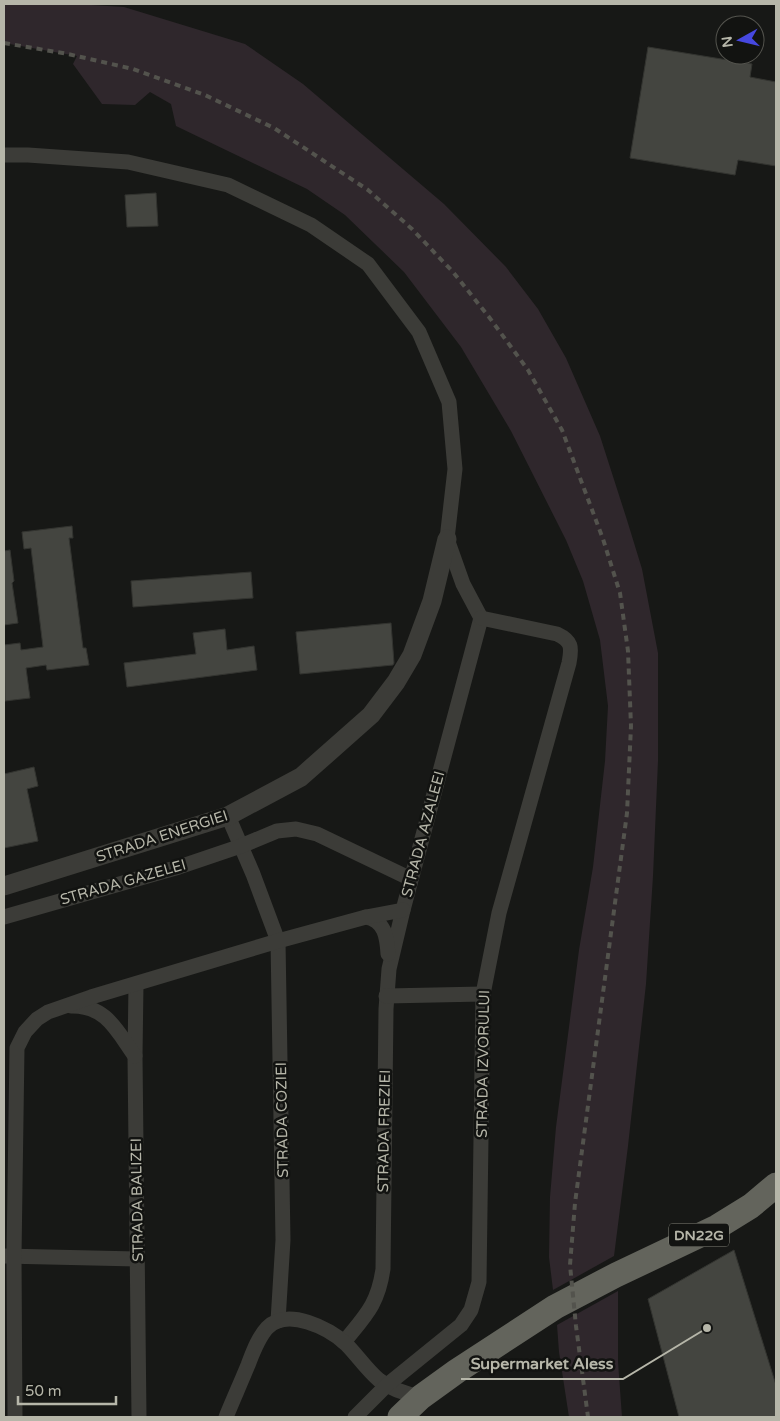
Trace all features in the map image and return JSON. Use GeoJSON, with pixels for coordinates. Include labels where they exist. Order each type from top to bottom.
{"type":"FeatureCollection","features":[{"type":"Feature","properties":{"kind":"highway","name":"DN22G"},"geometry":{"type":"LineString","coordinates":[[400,1417],[421,1397],[457,1371],[555,1307],[616,1275],[717,1227],[751,1206],[776,1185]]}},
{"type":"Feature","properties":{"kind":"street","name":"STRADA ENERGIEI"},"geometry":{"type":"LineString","coordinates":[[4,155],[128,162],[228,185],[311,225],[368,264],[419,332],[449,402],[455,469],[447,539],[432,601],[412,655],[396,682],[371,715],[301,777],[228,816],[4,886]]}},
{"type":"Feature","properties":{"kind":"street"},"geometry":{"type":"LineString","coordinates":[[447,539],[463,584],[481,618]]}},
{"type":"Feature","properties":{"kind":"street","name":"STRADA AZALEEI"},"geometry":{"type":"LineString","coordinates":[[15,1417],[9,1256],[17,1048],[25,1032],[36,1020],[48,1012],[91,997],[366,916],[403,910],[481,618]]}},
{"type":"Feature","properties":{"kind":"street","name":"STRADA IZVORULUI"},"geometry":{"type":"LineString","coordinates":[[355,1417],[387,1385],[461,1325],[472,1310],[479,1282],[483,994],[499,913],[569,663],[570,645],[567,638],[557,634],[481,618]]}},
{"type":"Feature","properties":{"kind":"street","name":"STRADA COZIEI"},"geometry":{"type":"LineString","coordinates":[[228,816],[278,941],[283,1240],[278,1321]]}},
{"type":"Feature","properties":{"kind":"street","name":"STRADA GAZELEI"},"geometry":{"type":"LineString","coordinates":[[4,917],[179,867],[241,846],[277,831],[296,828],[318,834],[411,880]]}},
{"type":"Feature","properties":{"kind":"street","name":"STRADA FREZIEI"},"geometry":{"type":"LineString","coordinates":[[344,1342],[376,1299],[383,1269],[386,996],[389,969],[403,910]]}},
{"type":"Feature","properties":{"kind":"street"},"geometry":{"type":"LineString","coordinates":[[366,916],[382,926],[388,944],[389,969]]}},
{"type":"Feature","properties":{"kind":"street","name":"STRADA BALIZEI"},"geometry":{"type":"LineString","coordinates":[[136,984],[138,1417]]}},
{"type":"Feature","properties":{"kind":"street"},"geometry":{"type":"LineString","coordinates":[[386,996],[483,994]]}},
{"type":"Feature","properties":{"kind":"street","name":"STRADA AZALEEI"},"geometry":{"type":"LineString","coordinates":[[65,1007],[81,1006],[94,1009],[112,1023],[135,1056]]}},
{"type":"Feature","properties":{"kind":"street"},"geometry":{"type":"LineString","coordinates":[[9,1256],[137,1259]]}},
{"type":"Feature","properties":{"kind":"street"},"geometry":{"type":"LineString","coordinates":[[226,1417],[258,1342],[266,1329],[278,1321],[288,1318],[308,1322],[325,1330],[344,1342],[378,1379],[406,1394],[421,1397]]}},
{"type":"Feature","properties":{"kind":"shaded area"},"geometry":{"type":"Polygon","coordinates":[[[4,4],[76,4],[124,7],[245,44],[303,84],[444,204],[506,267],[538,309],[566,358],[600,436],[642,569],[658,653],[658,761],[653,876],[646,984],[614,1256],[553,1290],[549,1257],[550,1197],[556,1127],[579,950],[593,867],[605,761],[608,706],[600,640],[583,581],[566,540],[511,431],[461,347],[404,272],[345,215],[307,189],[176,126],[171,104],[150,92],[135,105],[102,104],[73,64],[77,56],[4,43],[4,4]]]}},
{"type":"Feature","properties":{"kind":"shaded area"},"geometry":{"type":"Polygon","coordinates":[[[618,1291],[618,1362],[622,1417],[569,1417],[559,1352],[557,1325],[618,1291]]]}},
{"type":"Feature","properties":{"kind":"building"},"geometry":{"type":"Polygon","coordinates":[[[648,47],[715,58],[715,65],[752,65],[750,77],[776,82],[776,166],[738,160],[735,175],[630,158],[648,47]]]}},
{"type":"Feature","properties":{"kind":"building"},"geometry":{"type":"Polygon","coordinates":[[[156,193],[158,226],[127,227],[125,195],[156,193]]]}},
{"type":"Feature","properties":{"kind":"building"},"geometry":{"type":"Polygon","coordinates":[[[72,526],[73,538],[69,538],[83,648],[86,648],[89,665],[47,670],[46,665],[26,668],[30,698],[5,701],[4,645],[20,643],[21,650],[43,647],[31,548],[24,549],[22,532],[72,526]]]}},
{"type":"Feature","properties":{"kind":"building"},"geometry":{"type":"Polygon","coordinates":[[[10,550],[14,581],[12,583],[18,623],[4,625],[4,551],[10,550]]]}},
{"type":"Feature","properties":{"kind":"building"},"geometry":{"type":"Polygon","coordinates":[[[251,572],[253,598],[133,607],[131,581],[251,572]]]}},
{"type":"Feature","properties":{"kind":"building"},"geometry":{"type":"Polygon","coordinates":[[[391,623],[393,665],[300,674],[296,632],[391,623]]]}},
{"type":"Feature","properties":{"kind":"building"},"geometry":{"type":"Polygon","coordinates":[[[225,629],[227,650],[254,646],[257,670],[127,687],[124,663],[196,654],[193,633],[225,629]]]}},
{"type":"Feature","properties":{"kind":"building"},"geometry":{"type":"Polygon","coordinates":[[[34,767],[38,786],[27,789],[38,841],[4,848],[4,774],[34,767]]]}},
{"type":"Feature","properties":{"kind":"building"},"geometry":{"type":"Polygon","coordinates":[[[734,1250],[776,1385],[776,1417],[679,1417],[648,1299],[734,1250]]]}},
{"type":"Feature","properties":{"kind":"railway"},"geometry":{"type":"LineString","coordinates":[[4,43],[68,54],[133,69],[205,95],[274,128],[368,190],[412,229],[453,272],[528,370],[562,430],[603,539],[620,593],[628,651],[631,726],[627,813],[575,1203],[570,1265],[588,1417]]}},
{"type":"Feature","properties":{"kind":"place","name":"Supermarket Aless"},"geometry":{"type":"Point","coordinates":[707,1328]}}]}
